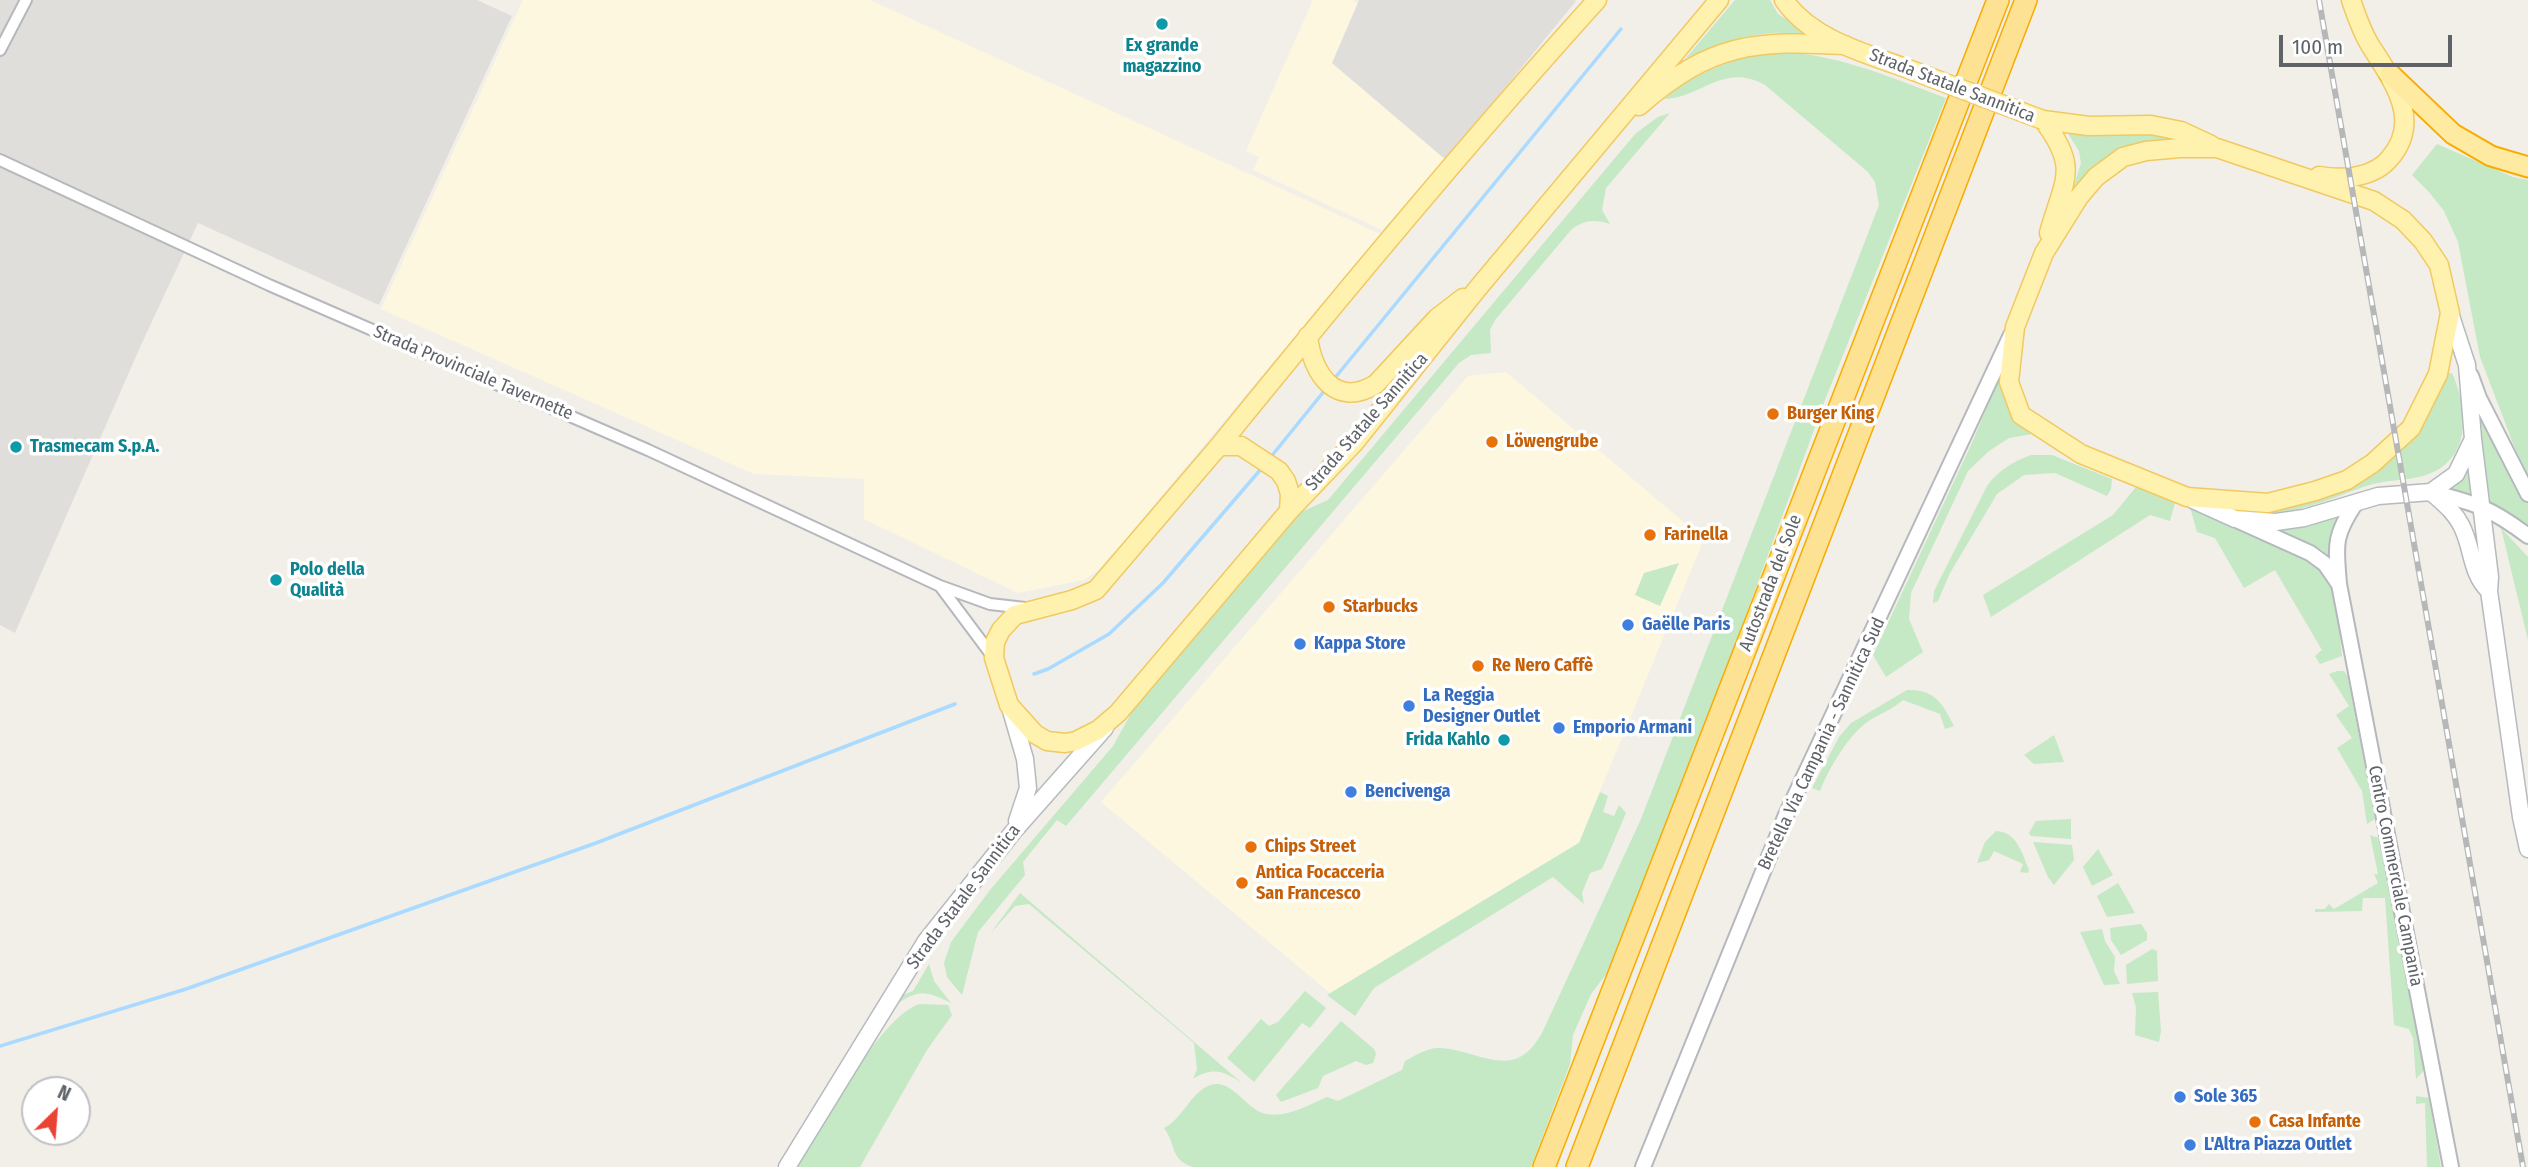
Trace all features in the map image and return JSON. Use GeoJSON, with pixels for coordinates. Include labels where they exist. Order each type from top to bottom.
{"type":"FeatureCollection","features":[{"type":"Feature","properties":{"kind":"highway","name":"Autostrada del Sole"},"geometry":{"type":"LineString","coordinates":[[1544,1167],[1998,0]]}},
{"type":"Feature","properties":{"kind":"highway","name":"Autostrada del Sole"},"geometry":{"type":"LineString","coordinates":[[1577,1167],[2026,0]]}},
{"type":"Feature","properties":{"kind":"highway"},"geometry":{"type":"LineString","coordinates":[[2390,74],[2453,134],[2491,156],[2528,167]]}},
{"type":"Feature","properties":{"kind":"main road"},"geometry":{"type":"LineString","coordinates":[[994,658],[995,642],[1008,620],[1015,615],[1072,600],[1096,590],[1216,450],[1480,131],[1597,0]]}},
{"type":"Feature","properties":{"kind":"main road","name":"Strada Statale Sannitica"},"geometry":{"type":"LineString","coordinates":[[787,1167],[926,941],[1013,832],[1289,511],[1355,442],[1478,288],[1718,0]]}},
{"type":"Feature","properties":{"kind":"main road","name":"Strada Statale Sannitica"},"geometry":{"type":"LineString","coordinates":[[1784,0],[1790,10],[1812,27],[1846,45],[2043,120],[2059,142],[2066,160],[2067,176],[2044,253],[2015,327],[2009,382],[2021,415],[2081,454],[2235,519],[2276,522],[2304,518],[2378,496],[2431,492]]}},
{"type":"Feature","properties":{"kind":"main road"},"geometry":{"type":"LineString","coordinates":[[2280,169],[2328,177],[2361,176],[2385,165],[2399,148],[2406,122],[2401,98],[2390,74],[2368,43],[2351,0]]}},
{"type":"Feature","properties":{"kind":"main road","name":"Strada Statale Sannitica"},"geometry":{"type":"LineString","coordinates":[[1613,129],[1682,72],[1718,54],[1761,44],[1846,45]]}},
{"type":"Feature","properties":{"kind":"main road"},"geometry":{"type":"LineString","coordinates":[[2043,120],[2089,126],[2151,125],[2181,131],[2217,148]]}},
{"type":"Feature","properties":{"kind":"main road","name":"Strada Statale Sannitica"},"geometry":{"type":"LineString","coordinates":[[2044,253],[2078,197],[2096,177],[2123,157],[2158,150],[2217,148],[2374,201],[2403,220],[2429,249],[2439,265],[2449,313],[2438,374],[2411,428],[2372,463],[2347,480],[2315,491],[2269,503],[2187,497]]}},
{"type":"Feature","properties":{"kind":"main road"},"geometry":{"type":"LineString","coordinates":[[1308,336],[1309,354],[1328,384],[1344,393],[1364,391],[1376,384],[1437,318],[1478,288]]}},
{"type":"Feature","properties":{"kind":"main road"},"geometry":{"type":"LineString","coordinates":[[2449,313],[2467,365],[2479,505],[2490,577],[2489,591],[2521,817],[2528,849]]}},
{"type":"Feature","properties":{"kind":"main road"},"geometry":{"type":"LineString","coordinates":[[2473,439],[2456,474],[2431,492],[2450,509],[2462,526],[2478,581],[2489,591]]}},
{"type":"Feature","properties":{"kind":"main road"},"geometry":{"type":"LineString","coordinates":[[1216,450],[1241,446],[1279,471],[1290,494],[1289,511]]}},
{"type":"Feature","properties":{"kind":"main road","name":"Strada Statale Sannitica"},"geometry":{"type":"LineString","coordinates":[[994,658],[1009,705],[1035,734],[1055,743],[1076,741],[1098,730],[1118,713]]}},
{"type":"Feature","properties":{"kind":"main road"},"geometry":{"type":"LineString","coordinates":[[1009,705],[1025,759],[1028,788],[1013,832]]}},
{"type":"Feature","properties":{"kind":"street"},"geometry":{"type":"LineString","coordinates":[[0,50],[26,0]]}},
{"type":"Feature","properties":{"kind":"street","name":"Strada Provinciale Tavernette"},"geometry":{"type":"LineString","coordinates":[[1,162],[282,291],[648,450],[940,586],[990,604],[1035,609]]}},
{"type":"Feature","properties":{"kind":"street","name":"Bretella Via Campania - Sannitica Sud"},"geometry":{"type":"LineString","coordinates":[[1643,1167],[1786,816],[2015,327]]}},
{"type":"Feature","properties":{"kind":"street"},"geometry":{"type":"LineString","coordinates":[[2467,365],[2479,398],[2528,494]]}},
{"type":"Feature","properties":{"kind":"street"},"geometry":{"type":"LineString","coordinates":[[2431,492],[2479,505],[2528,536]]}},
{"type":"Feature","properties":{"kind":"street","name":"Centro Commerciale Campania"},"geometry":{"type":"LineString","coordinates":[[2355,504],[2344,521],[2336,544],[2339,584],[2451,1167]]}},
{"type":"Feature","properties":{"kind":"street","name":"Centro Commerciale Campania"},"geometry":{"type":"LineString","coordinates":[[2235,519],[2310,553],[2325,564],[2339,584]]}},
{"type":"Feature","properties":{"kind":"street","name":"Strada Provinciale Tavernette"},"geometry":{"type":"LineString","coordinates":[[940,586],[994,658]]}},
{"type":"Feature","properties":{"kind":"shaded area"},"geometry":{"type":"Polygon","coordinates":[[[0,0],[477,0],[512,16],[379,305],[198,223],[141,345],[15,633],[0,625],[0,0]]]}},
{"type":"Feature","properties":{"kind":"shaded area"},"geometry":{"type":"Polygon","coordinates":[[[523,0],[870,0],[1380,234],[1098,570],[1084,580],[1018,593],[864,519],[864,479],[754,474],[381,309],[523,0]]]}},
{"type":"Feature","properties":{"kind":"shaded area"},"geometry":{"type":"Polygon","coordinates":[[[1313,0],[1352,0],[1358,3],[1332,63],[1446,160],[1382,230],[1253,170],[1259,157],[1246,151],[1313,0]]]}},
{"type":"Feature","properties":{"kind":"shaded area"},"geometry":{"type":"Polygon","coordinates":[[[1359,0],[1576,1],[1446,160],[1332,63],[1359,0]]]}},
{"type":"Feature","properties":{"kind":"shaded area","name":"La Reggia Designer Outlet"},"geometry":{"type":"Polygon","coordinates":[[[1506,372],[1704,539],[1579,842],[1330,993],[1101,802],[1468,376],[1506,372]]]}},
{"type":"Feature","properties":{"kind":"green space"},"geometry":{"type":"Polygon","coordinates":[[[1735,0],[1770,0],[1778,14],[1811,35],[1777,33],[1750,36],[1686,58],[1735,0]]]}},
{"type":"Feature","properties":{"kind":"green space"},"geometry":{"type":"Polygon","coordinates":[[[1773,52],[1840,61],[1946,98],[1825,400],[1722,680],[1607,973],[1591,994],[1573,1035],[1570,1064],[1531,1167],[1193,1167],[1185,1164],[1177,1156],[1164,1128],[1177,1118],[1198,1093],[1211,1085],[1226,1086],[1252,1107],[1266,1114],[1282,1114],[1327,1097],[1338,1101],[1402,1070],[1405,1061],[1427,1050],[1456,1050],[1484,1058],[1509,1061],[1520,1057],[1531,1048],[1542,1033],[1641,819],[1879,205],[1875,182],[1868,172],[1765,85],[1737,77],[1678,97],[1664,99],[1689,81],[1715,68],[1743,58],[1773,52]]]}},
{"type":"Feature","properties":{"kind":"green space"},"geometry":{"type":"Polygon","coordinates":[[[1670,113],[1606,188],[1602,210],[1610,224],[1589,221],[1571,230],[1495,320],[1490,330],[1491,353],[1471,355],[1459,363],[1066,826],[1057,820],[1023,862],[1025,875],[978,932],[962,995],[947,977],[944,963],[951,942],[990,890],[1113,746],[1138,701],[1297,514],[1328,500],[1636,133],[1658,117],[1670,113]]]}},
{"type":"Feature","properties":{"kind":"green space"},"geometry":{"type":"Polygon","coordinates":[[[2065,129],[2138,131],[2185,140],[2133,148],[2066,212],[2081,163],[2079,151],[2065,129]]]}},
{"type":"Feature","properties":{"kind":"green space"},"geometry":{"type":"Polygon","coordinates":[[[2437,144],[2513,177],[2528,180],[2528,475],[2480,357],[2458,242],[2444,211],[2412,175],[2437,144]]]}},
{"type":"Feature","properties":{"kind":"green space"},"geometry":{"type":"Polygon","coordinates":[[[2009,355],[2008,363],[2038,433],[2009,438],[1989,451],[1968,471],[1911,593],[1909,619],[1923,652],[1886,677],[1873,655],[1971,445],[2009,355]]]}},
{"type":"Feature","properties":{"kind":"green space"},"geometry":{"type":"Polygon","coordinates":[[[2447,373],[2452,373],[2462,404],[2462,435],[2449,461],[2436,471],[2419,477],[2373,484],[2300,509],[2258,512],[2256,509],[2373,468],[2447,373]]]}},
{"type":"Feature","properties":{"kind":"green space"},"geometry":{"type":"Polygon","coordinates":[[[2473,392],[2528,502],[2528,530],[2442,490],[2460,477],[2473,392]]]}},
{"type":"Feature","properties":{"kind":"green space"},"geometry":{"type":"Polygon","coordinates":[[[2031,455],[2052,455],[2112,479],[2111,489],[2107,496],[2055,473],[2024,475],[1997,494],[1950,573],[1938,601],[1933,603],[1934,591],[1987,486],[2006,467],[2031,455]]]}},
{"type":"Feature","properties":{"kind":"green space"},"geometry":{"type":"Polygon","coordinates":[[[2136,487],[2175,503],[2170,521],[2150,515],[1991,617],[1983,595],[2113,515],[2136,487]]]}},
{"type":"Feature","properties":{"kind":"green space"},"geometry":{"type":"Polygon","coordinates":[[[2190,507],[2316,561],[2334,594],[2342,656],[2320,664],[2315,656],[2322,650],[2275,570],[2244,588],[2215,538],[2197,532],[2190,507]]]}},
{"type":"Feature","properties":{"kind":"green space"},"geometry":{"type":"Polygon","coordinates":[[[2336,514],[2338,516],[2331,537],[2332,559],[2322,550],[2279,530],[2336,514]]]}},
{"type":"Feature","properties":{"kind":"green space"},"geometry":{"type":"Polygon","coordinates":[[[2501,528],[2528,557],[2528,640],[2501,528]]]}},
{"type":"Feature","properties":{"kind":"green space"},"geometry":{"type":"Polygon","coordinates":[[[1679,563],[1660,606],[1635,595],[1644,573],[1679,563]]]}},
{"type":"Feature","properties":{"kind":"green space"},"geometry":{"type":"Polygon","coordinates":[[[2344,671],[2348,677],[2375,819],[2367,824],[2362,791],[2337,748],[2352,738],[2336,715],[2349,706],[2329,674],[2344,671]]]}},
{"type":"Feature","properties":{"kind":"green space"},"geometry":{"type":"Polygon","coordinates":[[[1907,690],[1924,692],[1937,699],[1954,726],[1945,729],[1940,714],[1903,700],[1859,729],[1839,754],[1820,791],[1812,788],[1839,737],[1851,723],[1907,690]]]}},
{"type":"Feature","properties":{"kind":"green space"},"geometry":{"type":"Polygon","coordinates":[[[2054,735],[2064,762],[2034,764],[2024,755],[2054,735]]]}},
{"type":"Feature","properties":{"kind":"green space"},"geometry":{"type":"Polygon","coordinates":[[[1600,792],[1608,796],[1603,812],[1614,816],[1619,805],[1626,813],[1602,869],[1590,873],[1582,893],[1584,904],[1553,877],[1374,988],[1355,1016],[1327,995],[1579,843],[1600,792]]]}},
{"type":"Feature","properties":{"kind":"green space"},"geometry":{"type":"Polygon","coordinates":[[[2071,819],[2071,839],[2031,836],[2029,833],[2036,821],[2071,819]]]}},
{"type":"Feature","properties":{"kind":"green space"},"geometry":{"type":"Polygon","coordinates":[[[1996,831],[2014,839],[2024,857],[2028,873],[2020,872],[2023,864],[1994,851],[1989,860],[1977,863],[1985,842],[1996,831]]]}},
{"type":"Feature","properties":{"kind":"green space"},"geometry":{"type":"Polygon","coordinates":[[[2370,835],[2379,838],[2404,956],[2425,1069],[2416,1079],[2413,1038],[2409,1029],[2394,1025],[2385,898],[2363,898],[2362,911],[2315,912],[2315,909],[2325,909],[2329,904],[2334,909],[2378,883],[2374,874],[2378,874],[2370,835]]]}},
{"type":"Feature","properties":{"kind":"green space"},"geometry":{"type":"Polygon","coordinates":[[[2033,842],[2072,845],[2074,860],[2054,885],[2048,877],[2033,842]]]}},
{"type":"Feature","properties":{"kind":"green space"},"geometry":{"type":"Polygon","coordinates":[[[2098,849],[2113,875],[2092,886],[2083,867],[2098,849]]]}},
{"type":"Feature","properties":{"kind":"green space"},"geometry":{"type":"Polygon","coordinates":[[[2118,883],[2135,913],[2107,917],[2097,896],[2118,883]]]}},
{"type":"Feature","properties":{"kind":"green space"},"geometry":{"type":"Polygon","coordinates":[[[1020,893],[1242,1083],[1219,1072],[1207,1073],[1193,1079],[1197,1069],[1194,1043],[1029,904],[1015,906],[990,934],[1020,893]]]}},
{"type":"Feature","properties":{"kind":"green space"},"geometry":{"type":"Polygon","coordinates":[[[2141,924],[2147,933],[2147,940],[2121,955],[2111,940],[2110,928],[2141,924]]]}},
{"type":"Feature","properties":{"kind":"green space"},"geometry":{"type":"Polygon","coordinates":[[[2102,929],[2105,941],[2115,957],[2114,971],[2120,984],[2104,985],[2080,932],[2102,929]]]}},
{"type":"Feature","properties":{"kind":"green space"},"geometry":{"type":"Polygon","coordinates":[[[2152,949],[2157,951],[2158,981],[2127,984],[2126,965],[2152,949]]]}},
{"type":"Feature","properties":{"kind":"green space"},"geometry":{"type":"Polygon","coordinates":[[[929,964],[934,981],[951,1003],[923,993],[910,996],[895,1006],[898,997],[913,991],[929,964]]]}},
{"type":"Feature","properties":{"kind":"green space"},"geometry":{"type":"Polygon","coordinates":[[[1305,991],[1326,1008],[1310,1028],[1302,1023],[1254,1082],[1227,1058],[1261,1019],[1269,1026],[1278,1022],[1305,991]]]}},
{"type":"Feature","properties":{"kind":"green space"},"geometry":{"type":"Polygon","coordinates":[[[2158,992],[2161,1031],[2159,1042],[2135,1035],[2136,1008],[2132,993],[2158,992]]]}},
{"type":"Feature","properties":{"kind":"green space"},"geometry":{"type":"Polygon","coordinates":[[[920,1004],[948,1005],[952,1015],[927,1050],[860,1167],[797,1167],[835,1102],[870,1051],[904,1013],[920,1004]]]}},
{"type":"Feature","properties":{"kind":"green space"},"geometry":{"type":"Polygon","coordinates":[[[1341,1021],[1374,1049],[1376,1054],[1373,1063],[1366,1065],[1356,1061],[1323,1076],[1318,1088],[1281,1102],[1276,1095],[1341,1021]]]}},
{"type":"Feature","properties":{"kind":"green space"},"geometry":{"type":"Polygon","coordinates":[[[2416,1096],[2429,1098],[2441,1167],[2427,1167],[2425,1103],[2416,1104],[2416,1096]]]}},
{"type":"Feature","properties":{"kind":"waterway"},"geometry":{"type":"LineString","coordinates":[[1334,379],[1621,29]]}},
{"type":"Feature","properties":{"kind":"waterway"},"geometry":{"type":"LineString","coordinates":[[1270,458],[1325,390]]}},
{"type":"Feature","properties":{"kind":"waterway"},"geometry":{"type":"LineString","coordinates":[[1034,674],[1048,669],[1109,634],[1163,583],[1261,469]]}},
{"type":"Feature","properties":{"kind":"waterway"},"geometry":{"type":"LineString","coordinates":[[0,1046],[186,989],[596,843],[955,704]]}},
{"type":"Feature","properties":{"kind":"railway"},"geometry":{"type":"LineString","coordinates":[[2319,0],[2523,1167]]}},
{"type":"Feature","properties":{"kind":"place","name":"Ex grande magazzino"},"geometry":{"type":"Point","coordinates":[1162,24]}},
{"type":"Feature","properties":{"kind":"place","name":"Burger King"},"geometry":{"type":"Point","coordinates":[1773,414]}},
{"type":"Feature","properties":{"kind":"place","name":"Löwengrube"},"geometry":{"type":"Point","coordinates":[1492,442]}},
{"type":"Feature","properties":{"kind":"place","name":"Trasmecam S.p.A."},"geometry":{"type":"Point","coordinates":[16,447]}},
{"type":"Feature","properties":{"kind":"place","name":"Farinella"},"geometry":{"type":"Point","coordinates":[1650,535]}},
{"type":"Feature","properties":{"kind":"place","name":"Polo della Qualità"},"geometry":{"type":"Point","coordinates":[276,580]}},
{"type":"Feature","properties":{"kind":"place","name":"Starbucks"},"geometry":{"type":"Point","coordinates":[1329,607]}},
{"type":"Feature","properties":{"kind":"place","name":"Gaëlle Paris"},"geometry":{"type":"Point","coordinates":[1628,625]}},
{"type":"Feature","properties":{"kind":"place","name":"Kappa Store"},"geometry":{"type":"Point","coordinates":[1300,644]}},
{"type":"Feature","properties":{"kind":"place","name":"Re Nero Caffè"},"geometry":{"type":"Point","coordinates":[1478,666]}},
{"type":"Feature","properties":{"kind":"place","name":"La Reggia Designer Outlet"},"geometry":{"type":"Point","coordinates":[1409,706]}},
{"type":"Feature","properties":{"kind":"place","name":"Emporio Armani"},"geometry":{"type":"Point","coordinates":[1559,728]}},
{"type":"Feature","properties":{"kind":"place","name":"Frida Kahlo"},"geometry":{"type":"Point","coordinates":[1504,740]}},
{"type":"Feature","properties":{"kind":"place","name":"Bencivenga"},"geometry":{"type":"Point","coordinates":[1351,792]}},
{"type":"Feature","properties":{"kind":"place","name":"Chips Street"},"geometry":{"type":"Point","coordinates":[1251,847]}},
{"type":"Feature","properties":{"kind":"place","name":"Antica Focacceria San Francesco"},"geometry":{"type":"Point","coordinates":[1242,883]}},
{"type":"Feature","properties":{"kind":"place","name":"Sole 365"},"geometry":{"type":"Point","coordinates":[2180,1097]}},
{"type":"Feature","properties":{"kind":"place","name":"Casa Infante"},"geometry":{"type":"Point","coordinates":[2255,1122]}},
{"type":"Feature","properties":{"kind":"place","name":"L'Altra Piazza Outlet"},"geometry":{"type":"Point","coordinates":[2190,1145]}}]}
